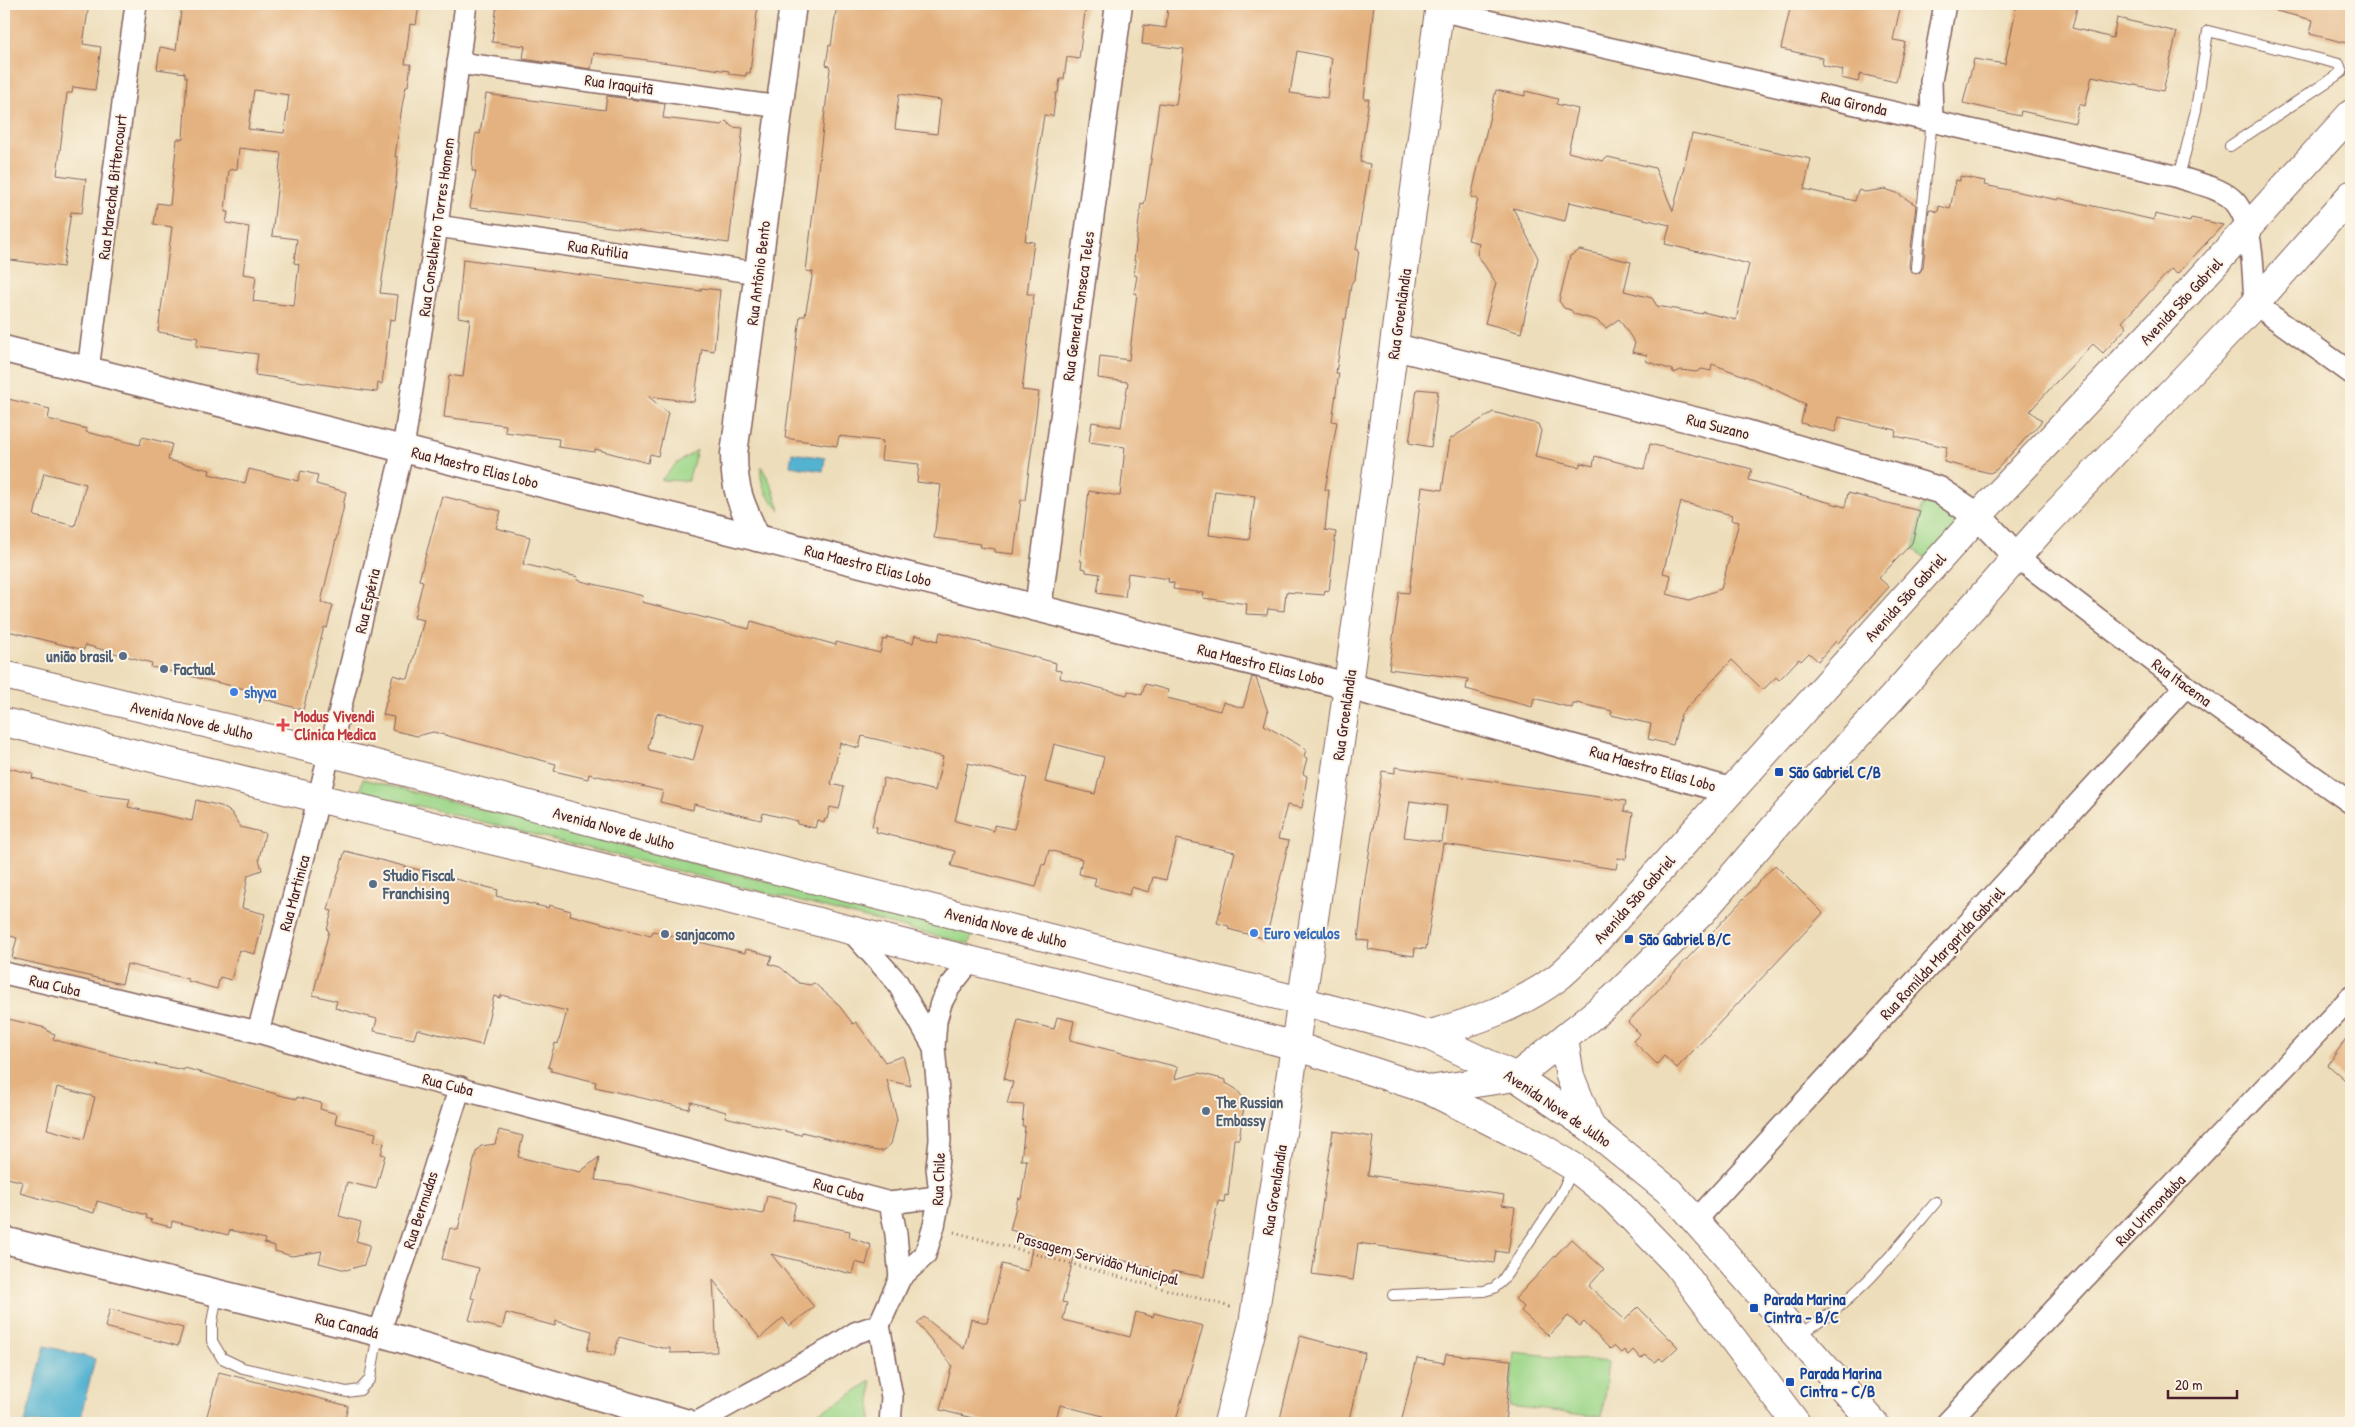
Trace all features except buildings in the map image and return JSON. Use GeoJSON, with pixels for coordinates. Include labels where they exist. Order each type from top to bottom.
{"type":"FeatureCollection","features":[{"type":"Feature","properties":{"kind":"main road","name":"Rua Groenlândia"},"geometry":{"type":"LineString","coordinates":[[1228,1423],[1255,1314],[1302,1001],[1348,686],[1440,7]]}},
{"type":"Feature","properties":{"kind":"main road","name":"Avenida São Gabriel"},"geometry":{"type":"LineString","coordinates":[[1427,1035],[1495,1013],[1517,1003],[1557,977],[1596,941],[1978,516],[2248,230],[2351,114]]}},
{"type":"Feature","properties":{"kind":"main road"},"geometry":{"type":"LineString","coordinates":[[1429,1090],[1516,1077],[1613,999],[1702,912],[1803,794],[1892,698],[2046,524],[2255,304],[2351,195]]}},
{"type":"Feature","properties":{"kind":"main road","name":"Avenida Nove de Julho"},"geometry":{"type":"LineString","coordinates":[[4,676],[330,753],[708,853],[1302,1001],[1427,1035],[1516,1077],[1591,1128],[1670,1192],[1697,1220],[1874,1423]]}},
{"type":"Feature","properties":{"kind":"main road"},"geometry":{"type":"LineString","coordinates":[[4,722],[565,858],[971,960],[1295,1046],[1429,1090],[1534,1143],[1574,1167],[1613,1198],[1676,1262],[1796,1423]]}},
{"type":"Feature","properties":{"kind":"main road"},"geometry":{"type":"LineString","coordinates":[[1564,1039],[1570,1076],[1591,1128]]}},
{"type":"Feature","properties":{"kind":"street","name":"Rua Marechal Bittencourt"},"geometry":{"type":"LineString","coordinates":[[88,370],[136,4]]}},
{"type":"Feature","properties":{"kind":"street","name":"Rua Conselheiro Torres Homem"},"geometry":{"type":"LineString","coordinates":[[403,449],[437,226],[466,4]]}},
{"type":"Feature","properties":{"kind":"street","name":"Rua Antônio Bento"},"geometry":{"type":"LineString","coordinates":[[757,538],[739,500],[734,478],[734,454],[793,4]]}},
{"type":"Feature","properties":{"kind":"street","name":"Rua General Fonseca Teles"},"geometry":{"type":"LineString","coordinates":[[1038,608],[1119,4]]}},
{"type":"Feature","properties":{"kind":"street"},"geometry":{"type":"LineString","coordinates":[[1932,120],[1931,81],[1945,4]]}},
{"type":"Feature","properties":{"kind":"street","name":"Rua Gironda"},"geometry":{"type":"LineString","coordinates":[[1440,7],[1748,81],[1932,120],[2178,178],[2220,192],[2233,199],[2240,210],[2248,230],[2255,304]]}},
{"type":"Feature","properties":{"kind":"street","name":"Rua Iraquitã"},"geometry":{"type":"LineString","coordinates":[[458,62],[780,107]]}},
{"type":"Feature","properties":{"kind":"street","name":"Rua Rutilia"},"geometry":{"type":"LineString","coordinates":[[437,226],[758,273]]}},
{"type":"Feature","properties":{"kind":"street"},"geometry":{"type":"LineString","coordinates":[[2255,304],[2351,373]]}},
{"type":"Feature","properties":{"kind":"street","name":"Rua Suzano"},"geometry":{"type":"LineString","coordinates":[[1395,347],[1742,432],[1939,490],[1978,516],[2017,557]]}},
{"type":"Feature","properties":{"kind":"street","name":"Rua Maestro Elias Lobo"},"geometry":{"type":"LineString","coordinates":[[4,349],[1348,686],[1731,791]]}},
{"type":"Feature","properties":{"kind":"street","name":"Rua Espéria"},"geometry":{"type":"LineString","coordinates":[[330,753],[403,449]]}},
{"type":"Feature","properties":{"kind":"street","name":"Rua Itacema"},"geometry":{"type":"LineString","coordinates":[[2017,557],[2186,686],[2351,803]]}},
{"type":"Feature","properties":{"kind":"street","name":"Rua Romilda Margarida Gabriel"},"geometry":{"type":"LineString","coordinates":[[1697,1220],[2186,686]]}},
{"type":"Feature","properties":{"kind":"street","name":"Rua Martinica"},"geometry":{"type":"LineString","coordinates":[[258,1032],[330,753]]}},
{"type":"Feature","properties":{"kind":"street","name":"Rua Chile"},"geometry":{"type":"LineString","coordinates":[[851,931],[897,982],[934,1047]]}},
{"type":"Feature","properties":{"kind":"street","name":"Rua Chile"},"geometry":{"type":"LineString","coordinates":[[880,1324],[900,1278],[925,1255],[934,1226],[940,1194],[937,1167],[940,1140],[934,1047],[941,1003],[949,988],[971,960]]}},
{"type":"Feature","properties":{"kind":"street","name":"Rua Cuba"},"geometry":{"type":"LineString","coordinates":[[4,973],[258,1032],[367,1064],[460,1087],[890,1203],[929,1198],[940,1194]]}},
{"type":"Feature","properties":{"kind":"street","name":"Rua Urimonduba"},"geometry":{"type":"LineString","coordinates":[[1947,1423],[2351,997]]}},
{"type":"Feature","properties":{"kind":"street","name":"Rua Bermudas"},"geometry":{"type":"LineString","coordinates":[[379,1333],[420,1214],[460,1087]]}},
{"type":"Feature","properties":{"kind":"street"},"geometry":{"type":"LineString","coordinates":[[890,1203],[900,1278]]}},
{"type":"Feature","properties":{"kind":"street","name":"Rua Canadá"},"geometry":{"type":"LineString","coordinates":[[4,1240],[379,1333],[688,1423]]}},
{"type":"Feature","properties":{"kind":"street"},"geometry":{"type":"LineString","coordinates":[[696,1423],[855,1334],[880,1324],[892,1397],[890,1423]]}},
{"type":"Feature","properties":{"kind":"lane"},"geometry":{"type":"LineString","coordinates":[[2178,178],[2196,110],[2208,31],[2339,64],[2342,72],[2230,146]]}},
{"type":"Feature","properties":{"kind":"lane"},"geometry":{"type":"LineString","coordinates":[[1916,267],[1932,120]]}},
{"type":"Feature","properties":{"kind":"lane"},"geometry":{"type":"LineString","coordinates":[[1393,1295],[1484,1291],[1494,1288],[1502,1281],[1557,1201],[1574,1167]]}},
{"type":"Feature","properties":{"kind":"lane"},"geometry":{"type":"LineString","coordinates":[[1798,1336],[1826,1319],[1878,1272],[1936,1202]]}},
{"type":"Feature","properties":{"kind":"lane"},"geometry":{"type":"LineString","coordinates":[[218,1292],[212,1323],[212,1341],[222,1358],[243,1368],[346,1392],[360,1390],[370,1379],[379,1333]]}},
{"type":"Feature","properties":{"kind":"path","name":"Passagem Servidão Municipal"},"geometry":{"type":"LineString","coordinates":[[934,1226],[1255,1314]]}},
{"type":"Feature","properties":{"kind":"green space"},"geometry":{"type":"Polygon","coordinates":[[[697,450],[688,481],[661,480],[676,464],[697,450]]]}},
{"type":"Feature","properties":{"kind":"green space"},"geometry":{"type":"Polygon","coordinates":[[[761,466],[771,484],[780,510],[765,490],[761,479],[761,466]]]}},
{"type":"Feature","properties":{"kind":"green space"},"geometry":{"type":"Polygon","coordinates":[[[1925,493],[1971,518],[1931,562],[1913,549],[1925,493]]]}},
{"type":"Feature","properties":{"kind":"green space"},"geometry":{"type":"Polygon","coordinates":[[[363,779],[972,934],[969,944],[360,791],[363,779]]]}},
{"type":"Feature","properties":{"kind":"green space"},"geometry":{"type":"Polygon","coordinates":[[[1514,1352],[1608,1362],[1602,1417],[1509,1406],[1514,1352]]]}},
{"type":"Feature","properties":{"kind":"green space"},"geometry":{"type":"Polygon","coordinates":[[[871,1381],[871,1423],[795,1423],[838,1403],[871,1381]]]}},
{"type":"Feature","properties":{"kind":"water"},"geometry":{"type":"Polygon","coordinates":[[[792,453],[825,458],[823,471],[790,466],[792,453]]]}},
{"type":"Feature","properties":{"kind":"water"},"geometry":{"type":"Polygon","coordinates":[[[45,1346],[95,1359],[79,1423],[25,1423],[45,1346]]]}},
{"type":"Feature","properties":{"kind":"place","name":"união brasil"},"geometry":{"type":"Point","coordinates":[123,656]}},
{"type":"Feature","properties":{"kind":"place","name":"Factual"},"geometry":{"type":"Point","coordinates":[164,669]}},
{"type":"Feature","properties":{"kind":"place","name":"shyva"},"geometry":{"type":"Point","coordinates":[234,692]}},
{"type":"Feature","properties":{"kind":"place","name":"Modus Vivendi Clínica Medica"},"geometry":{"type":"Point","coordinates":[283,725]}},
{"type":"Feature","properties":{"kind":"place","name":"São Gabriel C/B"},"geometry":{"type":"Point","coordinates":[1779,772]}},
{"type":"Feature","properties":{"kind":"place","name":"Studio Fiscal Franchising"},"geometry":{"type":"Point","coordinates":[373,884]}},
{"type":"Feature","properties":{"kind":"place","name":"Euro veículos"},"geometry":{"type":"Point","coordinates":[1254,933]}},
{"type":"Feature","properties":{"kind":"place","name":"sanjacomo"},"geometry":{"type":"Point","coordinates":[665,934]}},
{"type":"Feature","properties":{"kind":"place","name":"São Gabriel B/C"},"geometry":{"type":"Point","coordinates":[1629,939]}},
{"type":"Feature","properties":{"kind":"place","name":"The Russian Embassy"},"geometry":{"type":"Point","coordinates":[1206,1111]}},
{"type":"Feature","properties":{"kind":"place","name":"Parada Marina Cintra - B/C"},"geometry":{"type":"Point","coordinates":[1754,1308]}},
{"type":"Feature","properties":{"kind":"place","name":"Parada Marina Cintra - C/B"},"geometry":{"type":"Point","coordinates":[1790,1382]}}]}
